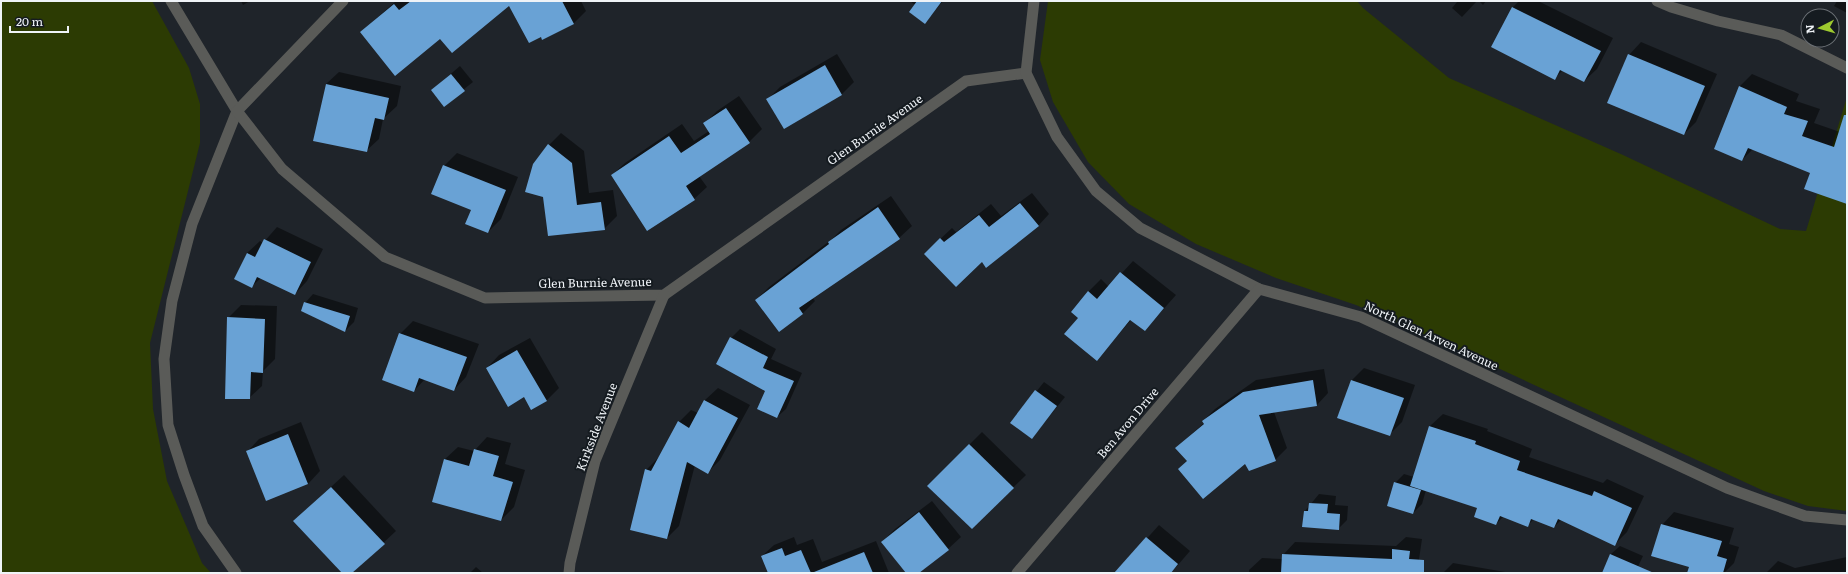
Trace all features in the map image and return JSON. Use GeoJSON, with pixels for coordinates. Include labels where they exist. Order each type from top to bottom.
{"type":"FeatureCollection","features":[{"type":"Feature","properties":{"kind":"street","name":"Glen Burnie Avenue"},"geometry":{"type":"LineString","coordinates":[[171,1],[237,111],[282,170],[385,257],[485,298],[664,295],[966,82],[1026,73]]}},
{"type":"Feature","properties":{"kind":"street"},"geometry":{"type":"LineString","coordinates":[[236,573],[203,526],[184,475],[168,425],[164,359],[172,301],[192,224],[237,111],[343,1]]}},
{"type":"Feature","properties":{"kind":"street"},"geometry":{"type":"LineString","coordinates":[[1026,73],[1034,1]]}},
{"type":"Feature","properties":{"kind":"street"},"geometry":{"type":"LineString","coordinates":[[1657,1],[1671,7],[1718,21],[1781,35],[1847,68]]}},
{"type":"Feature","properties":{"kind":"street","name":"North Glen Arven Avenue"},"geometry":{"type":"LineString","coordinates":[[1026,73],[1057,137],[1096,191],[1140,228],[1259,289],[1361,317],[1727,488],[1805,516],[1847,520]]}},
{"type":"Feature","properties":{"kind":"street","name":"Ben Avon Drive"},"geometry":{"type":"LineString","coordinates":[[1017,573],[1259,289]]}},
{"type":"Feature","properties":{"kind":"street","name":"Kirkside Avenue"},"geometry":{"type":"LineString","coordinates":[[569,573],[570,563],[595,462],[664,295]]}},
{"type":"Feature","properties":{"kind":"green space"},"geometry":{"type":"Polygon","coordinates":[[[1,1],[152,1],[189,68],[200,104],[200,143],[150,343],[153,409],[167,481],[202,563],[211,573],[1,573],[1,1]]]}},
{"type":"Feature","properties":{"kind":"green space"},"geometry":{"type":"Polygon","coordinates":[[[1048,1],[1357,1],[1363,8],[1449,78],[1623,155],[1780,229],[1806,231],[1847,97],[1847,511],[1808,506],[1764,491],[1437,340],[1356,305],[1276,278],[1196,244],[1129,204],[1088,162],[1053,102],[1040,60],[1048,1]]]}},
{"type":"Feature","properties":{"kind":"building"},"geometry":{"type":"Polygon","coordinates":[[[411,1],[562,1],[574,24],[542,40],[541,37],[529,43],[509,6],[452,53],[440,39],[395,76],[360,32],[394,4],[399,10],[411,1]]]}},
{"type":"Feature","properties":{"kind":"building"},"geometry":{"type":"Polygon","coordinates":[[[917,1],[942,1],[925,24],[909,12],[917,1]]]}},
{"type":"Feature","properties":{"kind":"building"},"geometry":{"type":"Polygon","coordinates":[[[1512,7],[1601,51],[1584,82],[1560,70],[1555,80],[1491,47],[1512,7]]]}},
{"type":"Feature","properties":{"kind":"building"},"geometry":{"type":"Polygon","coordinates":[[[1628,54],[1705,86],[1684,135],[1607,103],[1628,54]]]}},
{"type":"Feature","properties":{"kind":"building"},"geometry":{"type":"Polygon","coordinates":[[[825,65],[842,95],[784,129],[766,99],[825,65]]]}},
{"type":"Feature","properties":{"kind":"building"},"geometry":{"type":"Polygon","coordinates":[[[451,74],[465,91],[444,107],[431,90],[451,74]]]}},
{"type":"Feature","properties":{"kind":"building"},"geometry":{"type":"Polygon","coordinates":[[[326,84],[389,98],[384,120],[375,118],[367,152],[313,141],[326,84]]]}},
{"type":"Feature","properties":{"kind":"building"},"geometry":{"type":"Polygon","coordinates":[[[1739,86],[1787,107],[1784,114],[1808,121],[1802,136],[1834,147],[1844,115],[1847,115],[1847,204],[1804,189],[1810,173],[1748,148],[1742,161],[1714,149],[1739,86]]]}},
{"type":"Feature","properties":{"kind":"building"},"geometry":{"type":"Polygon","coordinates":[[[726,108],[750,143],[686,186],[695,200],[647,231],[611,175],[669,136],[681,153],[710,134],[703,123],[726,108]]]}},
{"type":"Feature","properties":{"kind":"building"},"geometry":{"type":"Polygon","coordinates":[[[548,144],[572,163],[577,205],[601,202],[605,230],[548,236],[543,197],[525,192],[533,164],[548,144]]]}},
{"type":"Feature","properties":{"kind":"building"},"geometry":{"type":"Polygon","coordinates":[[[443,165],[506,190],[488,233],[465,224],[471,210],[431,194],[443,165]]]}},
{"type":"Feature","properties":{"kind":"building"},"geometry":{"type":"Polygon","coordinates":[[[1020,203],[1039,226],[986,268],[982,262],[956,287],[924,254],[940,238],[944,242],[979,215],[989,227],[1020,203]]]}},
{"type":"Feature","properties":{"kind":"building"},"geometry":{"type":"Polygon","coordinates":[[[878,207],[900,239],[799,308],[803,314],[779,332],[755,300],[829,244],[828,242],[878,207]]]}},
{"type":"Feature","properties":{"kind":"building"},"geometry":{"type":"Polygon","coordinates":[[[264,239],[311,262],[295,295],[257,277],[252,288],[234,279],[247,253],[255,257],[264,239]]]}},
{"type":"Feature","properties":{"kind":"building"},"geometry":{"type":"Polygon","coordinates":[[[1120,272],[1164,308],[1145,331],[1130,320],[1097,361],[1064,334],[1078,318],[1071,312],[1088,291],[1097,299],[1120,272]]]}},
{"type":"Feature","properties":{"kind":"building"},"geometry":{"type":"Polygon","coordinates":[[[304,302],[350,316],[345,332],[301,311],[304,302]]]}},
{"type":"Feature","properties":{"kind":"building"},"geometry":{"type":"Polygon","coordinates":[[[227,317],[265,319],[263,373],[251,372],[250,399],[225,399],[227,317]]]}},
{"type":"Feature","properties":{"kind":"building"},"geometry":{"type":"Polygon","coordinates":[[[399,333],[467,357],[454,391],[419,378],[414,392],[382,380],[399,333]]]}},
{"type":"Feature","properties":{"kind":"building"},"geometry":{"type":"Polygon","coordinates":[[[730,337],[768,357],[763,368],[794,381],[777,418],[757,409],[765,391],[716,364],[730,337]]]}},
{"type":"Feature","properties":{"kind":"building"},"geometry":{"type":"Polygon","coordinates":[[[517,350],[547,401],[531,410],[524,397],[508,407],[486,368],[517,350]]]}},
{"type":"Feature","properties":{"kind":"building"},"geometry":{"type":"Polygon","coordinates":[[[1313,380],[1317,406],[1259,415],[1276,461],[1249,471],[1245,464],[1203,499],[1178,469],[1187,461],[1175,448],[1204,424],[1202,421],[1243,392],[1313,380]]]}},
{"type":"Feature","properties":{"kind":"building"},"geometry":{"type":"Polygon","coordinates":[[[1351,380],[1404,398],[1390,436],[1337,418],[1351,380]]]}},
{"type":"Feature","properties":{"kind":"building"},"geometry":{"type":"Polygon","coordinates":[[[1035,390],[1057,406],[1032,439],[1010,423],[1035,390]]]}},
{"type":"Feature","properties":{"kind":"building"},"geometry":{"type":"Polygon","coordinates":[[[704,400],[738,418],[708,474],[687,462],[667,539],[630,530],[645,469],[651,471],[678,421],[689,428],[704,400]]]}},
{"type":"Feature","properties":{"kind":"building"},"geometry":{"type":"Polygon","coordinates":[[[1429,426],[1476,441],[1475,444],[1520,461],[1517,470],[1592,496],[1594,491],[1632,508],[1615,546],[1558,519],[1554,528],[1531,519],[1528,527],[1500,516],[1496,525],[1474,517],[1477,508],[1410,486],[1429,426]]]}},
{"type":"Feature","properties":{"kind":"building"},"geometry":{"type":"Polygon","coordinates":[[[288,434],[308,484],[266,501],[246,451],[288,434]]]}},
{"type":"Feature","properties":{"kind":"building"},"geometry":{"type":"Polygon","coordinates":[[[969,444],[1014,488],[972,529],[927,486],[969,444]]]}},
{"type":"Feature","properties":{"kind":"building"},"geometry":{"type":"Polygon","coordinates":[[[474,449],[499,456],[493,476],[513,482],[501,521],[432,502],[444,459],[469,466],[474,449]]]}},
{"type":"Feature","properties":{"kind":"building"},"geometry":{"type":"Polygon","coordinates":[[[1394,482],[1421,490],[1413,514],[1387,506],[1394,482]]]}},
{"type":"Feature","properties":{"kind":"building"},"geometry":{"type":"Polygon","coordinates":[[[331,487],[385,544],[352,573],[342,573],[293,521],[331,487]]]}},
{"type":"Feature","properties":{"kind":"building"},"geometry":{"type":"Polygon","coordinates":[[[1309,503],[1328,504],[1327,513],[1340,514],[1339,530],[1302,527],[1304,511],[1308,511],[1309,503]]]}},
{"type":"Feature","properties":{"kind":"building"},"geometry":{"type":"Polygon","coordinates":[[[919,512],[949,550],[919,573],[906,573],[881,542],[919,512]]]}},
{"type":"Feature","properties":{"kind":"building"},"geometry":{"type":"Polygon","coordinates":[[[1661,524],[1722,541],[1717,556],[1727,559],[1723,573],[1687,573],[1689,567],[1651,556],[1661,524]]]}},
{"type":"Feature","properties":{"kind":"building"},"geometry":{"type":"Polygon","coordinates":[[[1146,537],[1178,564],[1171,573],[1114,573],[1146,537]]]}},
{"type":"Feature","properties":{"kind":"building"},"geometry":{"type":"Polygon","coordinates":[[[782,548],[785,556],[801,550],[811,573],[768,573],[761,556],[782,548]]]}},
{"type":"Feature","properties":{"kind":"building"},"geometry":{"type":"Polygon","coordinates":[[[1392,549],[1410,551],[1409,559],[1424,560],[1424,573],[1281,573],[1282,554],[1392,559],[1392,549]]]}},
{"type":"Feature","properties":{"kind":"building"},"geometry":{"type":"Polygon","coordinates":[[[864,552],[873,573],[814,573],[814,572],[864,552]]]}},
{"type":"Feature","properties":{"kind":"building"},"geometry":{"type":"Polygon","coordinates":[[[1610,554],[1654,573],[1602,573],[1610,554]]]}}]}
